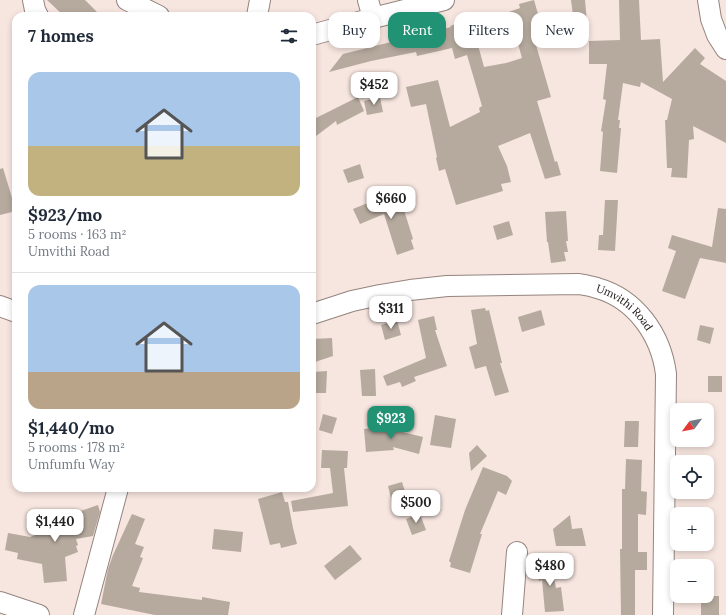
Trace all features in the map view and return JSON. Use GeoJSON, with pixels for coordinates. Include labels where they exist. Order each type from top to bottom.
{"type":"FeatureCollection","features":[{"type":"Feature","properties":{"kind":"street"},"geometry":{"type":"LineString","coordinates":[[33,0],[36,12]]}},
{"type":"Feature","properties":{"kind":"street"},"geometry":{"type":"LineString","coordinates":[[127,0],[151,12]]}},
{"type":"Feature","properties":{"kind":"street"},"geometry":{"type":"LineString","coordinates":[[258,12],[260,0]]}},
{"type":"Feature","properties":{"kind":"street"},"geometry":{"type":"LineString","coordinates":[[316,32],[371,9],[444,0]]}},
{"type":"Feature","properties":{"kind":"street"},"geometry":{"type":"LineString","coordinates":[[708,0],[711,20],[717,35],[726,49]]}},
{"type":"Feature","properties":{"kind":"street","name":"Umvithi Road"},"geometry":{"type":"LineString","coordinates":[[316,313],[352,301],[380,295],[447,286],[579,284],[597,288],[624,300],[638,313],[650,328],[658,342],[666,368],[667,388],[663,615]]}},
{"type":"Feature","properties":{"kind":"street"},"geometry":{"type":"LineString","coordinates":[[0,306],[12,310]]}},
{"type":"Feature","properties":{"kind":"street"},"geometry":{"type":"LineString","coordinates":[[84,615],[117,492]]}},
{"type":"Feature","properties":{"kind":"street"},"geometry":{"type":"LineString","coordinates":[[512,615],[517,552]]}},
{"type":"Feature","properties":{"kind":"street"},"geometry":{"type":"LineString","coordinates":[[0,602],[39,615]]}},
{"type":"Feature","properties":{"kind":"building"},"geometry":{"type":"Polygon","coordinates":[[[47,0],[85,0],[97,12],[60,12],[47,0]]]}},
{"type":"Feature","properties":{"kind":"building"},"geometry":{"type":"Polygon","coordinates":[[[534,0],[537,12],[531,12],[531,48],[537,48],[551,97],[537,101],[555,162],[557,161],[561,175],[545,179],[530,133],[498,146],[507,166],[511,182],[501,184],[503,191],[456,205],[445,169],[439,171],[426,104],[411,107],[406,87],[438,80],[450,127],[480,112],[479,108],[482,106],[467,55],[455,59],[452,48],[417,56],[416,52],[371,61],[329,72],[343,54],[367,48],[380,48],[380,45],[388,43],[388,48],[446,48],[446,28],[454,25],[454,48],[479,48],[484,67],[522,58],[519,48],[523,48],[523,12],[509,12],[520,8],[519,4],[534,0]]]}},
{"type":"Feature","properties":{"kind":"building"},"geometry":{"type":"Polygon","coordinates":[[[571,0],[585,0],[586,12],[573,12],[571,0]]]}},
{"type":"Feature","properties":{"kind":"building"},"geometry":{"type":"Polygon","coordinates":[[[619,0],[639,0],[641,40],[660,39],[663,82],[695,48],[705,58],[700,64],[726,81],[726,143],[693,126],[694,139],[689,140],[687,178],[671,177],[672,168],[667,168],[665,120],[667,120],[672,99],[641,82],[640,87],[623,83],[618,120],[620,120],[619,128],[621,128],[617,173],[600,171],[603,132],[601,131],[606,100],[603,99],[607,64],[589,64],[589,41],[620,40],[619,0]]]}},
{"type":"Feature","properties":{"kind":"building"},"geometry":{"type":"Polygon","coordinates":[[[358,97],[364,111],[337,125],[336,121],[316,136],[316,118],[358,97]]]}},
{"type":"Feature","properties":{"kind":"building"},"geometry":{"type":"Polygon","coordinates":[[[380,97],[383,112],[367,115],[364,101],[380,97]]]}},
{"type":"Feature","properties":{"kind":"building"},"geometry":{"type":"Polygon","coordinates":[[[360,164],[364,178],[348,183],[343,170],[360,164]]]}},
{"type":"Feature","properties":{"kind":"building"},"geometry":{"type":"Polygon","coordinates":[[[3,168],[12,198],[12,212],[0,215],[0,169],[3,168]]]}},
{"type":"Feature","properties":{"kind":"building"},"geometry":{"type":"Polygon","coordinates":[[[409,192],[413,203],[403,207],[413,239],[411,240],[414,249],[397,255],[384,214],[360,224],[353,209],[370,202],[371,205],[409,192]]]}},
{"type":"Feature","properties":{"kind":"building"},"geometry":{"type":"Polygon","coordinates":[[[605,200],[618,200],[615,251],[598,250],[599,235],[603,235],[605,200]]]}},
{"type":"Feature","properties":{"kind":"building"},"geometry":{"type":"Polygon","coordinates":[[[718,208],[726,209],[726,263],[700,258],[685,299],[662,291],[676,251],[668,248],[672,235],[712,247],[718,208]]]}},
{"type":"Feature","properties":{"kind":"building"},"geometry":{"type":"Polygon","coordinates":[[[566,211],[568,241],[566,241],[568,252],[564,252],[566,261],[551,263],[547,242],[545,212],[566,211]]]}},
{"type":"Feature","properties":{"kind":"building"},"geometry":{"type":"Polygon","coordinates":[[[509,221],[513,235],[497,240],[493,226],[509,221]]]}},
{"type":"Feature","properties":{"kind":"building"},"geometry":{"type":"Polygon","coordinates":[[[485,308],[486,311],[489,310],[502,363],[500,363],[509,392],[495,396],[486,366],[475,369],[469,347],[477,344],[471,310],[485,308]]]}},
{"type":"Feature","properties":{"kind":"building"},"geometry":{"type":"Polygon","coordinates":[[[541,310],[545,325],[522,332],[518,317],[541,310]]]}},
{"type":"Feature","properties":{"kind":"building"},"geometry":{"type":"Polygon","coordinates":[[[434,316],[437,330],[435,330],[447,366],[414,377],[416,381],[402,387],[400,382],[387,386],[383,376],[426,358],[418,320],[434,316]]]}},
{"type":"Feature","properties":{"kind":"building"},"geometry":{"type":"Polygon","coordinates":[[[397,320],[401,335],[385,340],[381,325],[397,320]]]}},
{"type":"Feature","properties":{"kind":"building"},"geometry":{"type":"Polygon","coordinates":[[[700,325],[714,328],[710,344],[697,340],[700,325]]]}},
{"type":"Feature","properties":{"kind":"building"},"geometry":{"type":"Polygon","coordinates":[[[332,338],[333,356],[316,362],[316,339],[332,338]]]}},
{"type":"Feature","properties":{"kind":"building"},"geometry":{"type":"Polygon","coordinates":[[[375,369],[376,396],[362,396],[360,370],[375,369]]]}},
{"type":"Feature","properties":{"kind":"building"},"geometry":{"type":"Polygon","coordinates":[[[327,371],[326,393],[316,393],[316,372],[327,371]]]}},
{"type":"Feature","properties":{"kind":"building"},"geometry":{"type":"Polygon","coordinates":[[[708,376],[722,376],[722,392],[708,392],[708,376]]]}},
{"type":"Feature","properties":{"kind":"building"},"geometry":{"type":"Polygon","coordinates":[[[323,414],[337,418],[332,434],[319,430],[323,414]]]}},
{"type":"Feature","properties":{"kind":"building"},"geometry":{"type":"Polygon","coordinates":[[[435,415],[456,419],[451,448],[430,445],[435,415]]]}},
{"type":"Feature","properties":{"kind":"building"},"geometry":{"type":"Polygon","coordinates":[[[625,421],[639,421],[638,447],[624,447],[625,421]]]}},
{"type":"Feature","properties":{"kind":"building"},"geometry":{"type":"Polygon","coordinates":[[[382,427],[423,437],[419,454],[393,447],[394,450],[366,452],[364,429],[382,427]]]}},
{"type":"Feature","properties":{"kind":"building"},"geometry":{"type":"Polygon","coordinates":[[[477,445],[487,456],[471,471],[469,453],[477,445]]]}},
{"type":"Feature","properties":{"kind":"building"},"geometry":{"type":"Polygon","coordinates":[[[322,450],[348,451],[347,468],[344,468],[348,506],[293,512],[291,501],[333,493],[330,468],[321,468],[322,450]]]}},
{"type":"Feature","properties":{"kind":"building"},"geometry":{"type":"Polygon","coordinates":[[[626,459],[642,460],[641,491],[647,492],[646,515],[638,514],[638,552],[647,552],[647,570],[635,570],[635,615],[621,615],[620,549],[622,549],[622,489],[625,489],[626,459]]]}},
{"type":"Feature","properties":{"kind":"building"},"geometry":{"type":"Polygon","coordinates":[[[483,467],[507,476],[512,481],[506,495],[498,491],[480,534],[482,534],[470,573],[450,567],[451,563],[449,561],[465,510],[483,467]]]}},
{"type":"Feature","properties":{"kind":"building"},"geometry":{"type":"Polygon","coordinates":[[[402,482],[407,498],[392,502],[388,486],[402,482]]]}},
{"type":"Feature","properties":{"kind":"building"},"geometry":{"type":"Polygon","coordinates":[[[282,492],[285,502],[288,502],[297,544],[281,548],[280,543],[270,545],[258,499],[282,492]]]}},
{"type":"Feature","properties":{"kind":"building"},"geometry":{"type":"Polygon","coordinates":[[[98,505],[100,512],[93,536],[76,539],[78,552],[65,557],[67,581],[44,583],[42,564],[17,559],[18,553],[5,550],[8,533],[30,537],[49,530],[46,523],[98,505]]]}},
{"type":"Feature","properties":{"kind":"building"},"geometry":{"type":"Polygon","coordinates":[[[132,514],[145,519],[135,544],[144,547],[140,557],[143,558],[132,586],[140,588],[139,592],[202,600],[202,597],[230,602],[228,615],[155,615],[101,604],[108,569],[132,514]]]}},
{"type":"Feature","properties":{"kind":"building"},"geometry":{"type":"Polygon","coordinates":[[[420,514],[426,530],[412,535],[406,519],[420,514]]]}},
{"type":"Feature","properties":{"kind":"building"},"geometry":{"type":"Polygon","coordinates":[[[570,515],[572,529],[582,528],[586,546],[556,546],[553,529],[570,515]]]}},
{"type":"Feature","properties":{"kind":"building"},"geometry":{"type":"Polygon","coordinates":[[[214,529],[243,532],[241,552],[212,549],[214,529]]]}},
{"type":"Feature","properties":{"kind":"building"},"geometry":{"type":"Polygon","coordinates":[[[350,545],[362,559],[335,580],[324,566],[350,545]]]}},
{"type":"Feature","properties":{"kind":"building"},"geometry":{"type":"Polygon","coordinates":[[[550,558],[556,588],[561,587],[564,611],[545,612],[542,580],[539,581],[536,562],[550,558]]]}},
{"type":"Feature","properties":{"kind":"building"},"geometry":{"type":"Polygon","coordinates":[[[714,596],[719,596],[719,615],[701,615],[701,603],[714,603],[714,596]]]}}]}
